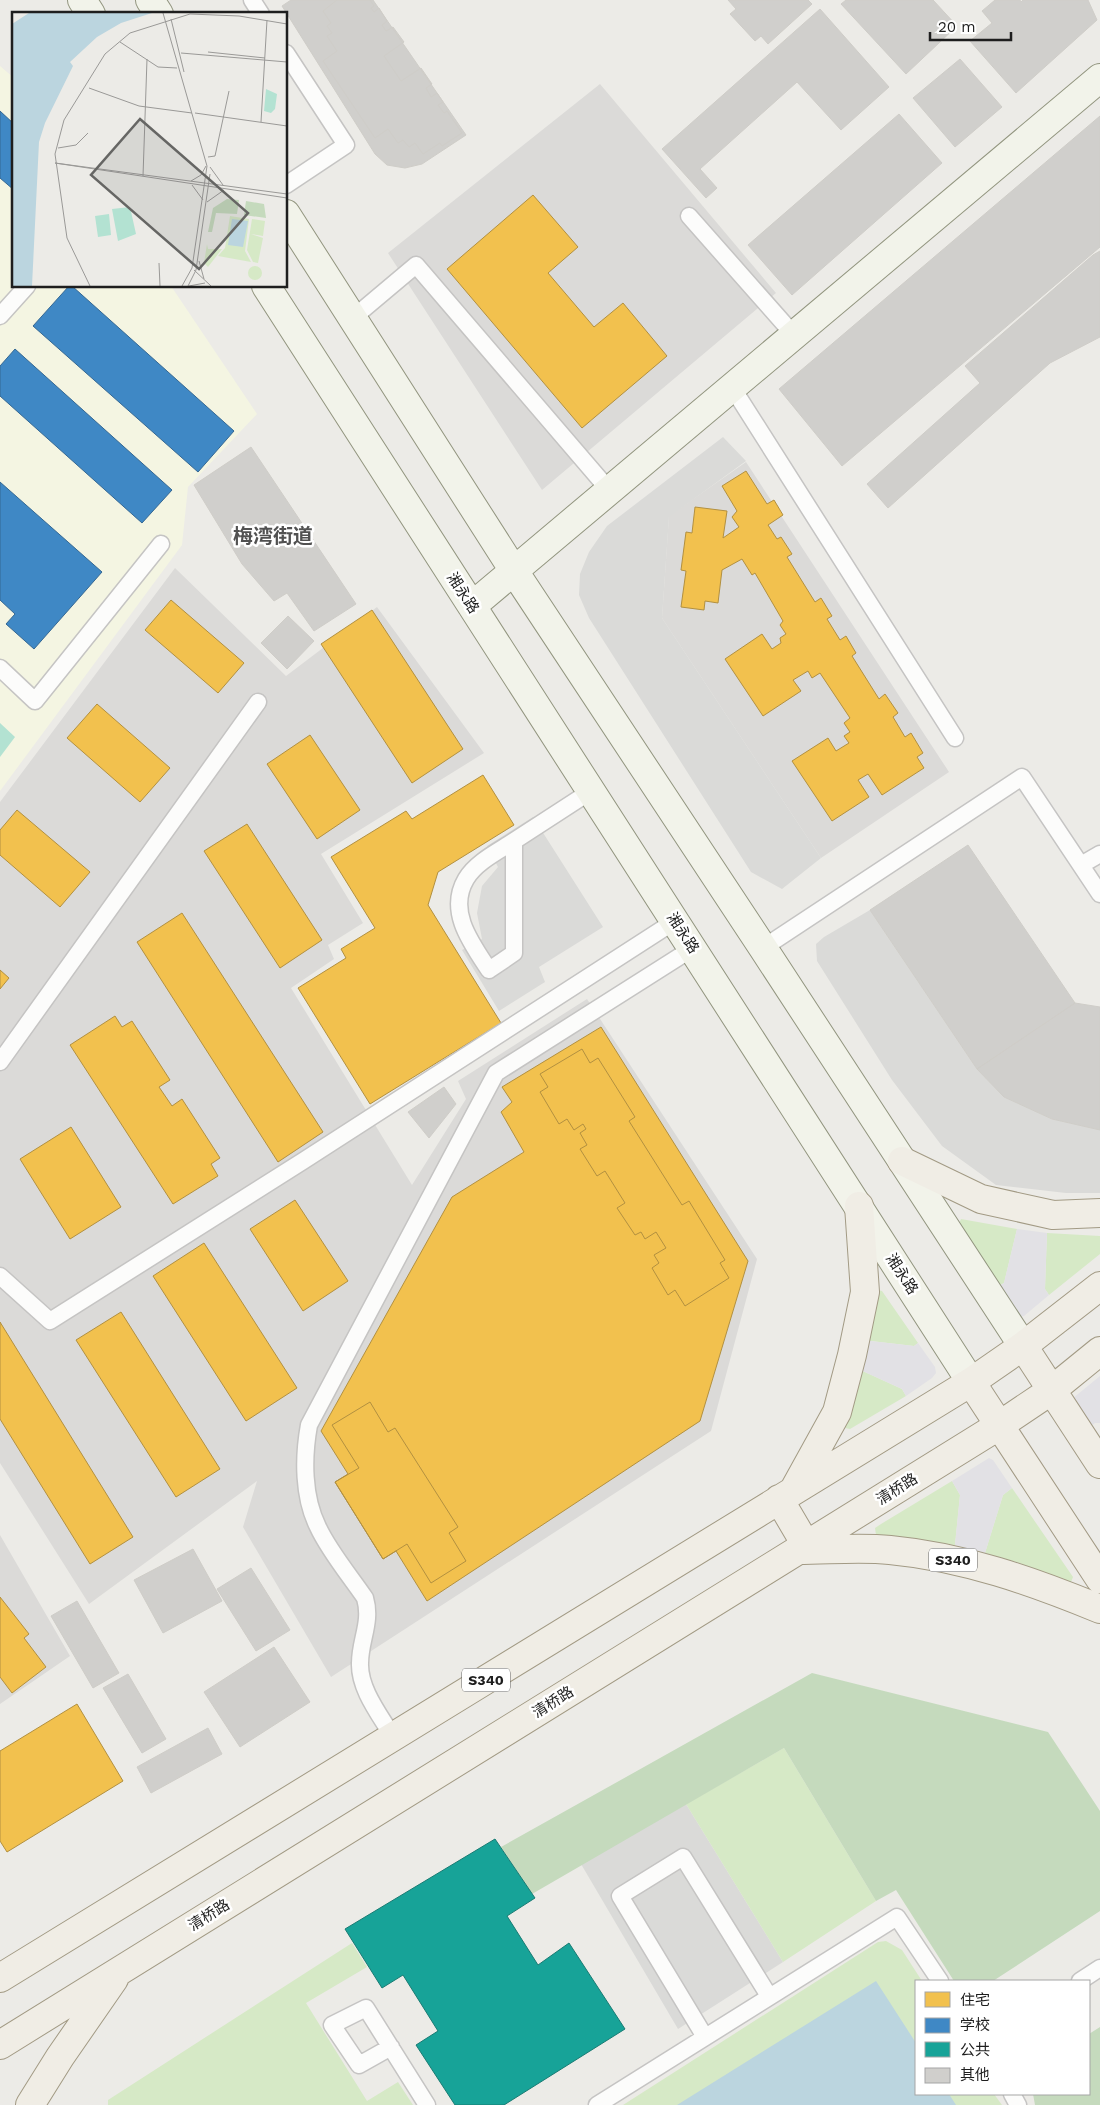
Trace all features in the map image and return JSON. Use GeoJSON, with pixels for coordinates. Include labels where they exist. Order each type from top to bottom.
{"type":"FeatureCollection","features":[{"type":"Feature","properties":{"kind":"main road"},"geometry":{"type":"LineString","coordinates":[[82,0],[89,12]]}},
{"type":"Feature","properties":{"kind":"main road"},"geometry":{"type":"LineString","coordinates":[[150,0],[158,12]]}},
{"type":"Feature","properties":{"kind":"main road"},"geometry":{"type":"LineString","coordinates":[[472,606],[1100,78]]}},
{"type":"Feature","properties":{"kind":"main road"},"geometry":{"type":"LineString","coordinates":[[288,217],[514,571],[764,948],[1100,1464]]}},
{"type":"Feature","properties":{"kind":"main road","name":"湘永路"},"geometry":{"type":"LineString","coordinates":[[267,288],[1100,1580]]}},
{"type":"Feature","properties":{"kind":"main road"},"geometry":{"type":"LineString","coordinates":[[902,1161],[981,1199],[1052,1215],[1100,1213]]}},
{"type":"Feature","properties":{"kind":"main road"},"geometry":{"type":"LineString","coordinates":[[802,1547],[787,1494],[837,1412],[852,1355],[865,1292],[859,1206]]}},
{"type":"Feature","properties":{"kind":"main road"},"geometry":{"type":"LineString","coordinates":[[1023,1346],[1100,1286]]}},
{"type":"Feature","properties":{"kind":"main road","name":"S340"},"geometry":{"type":"LineString","coordinates":[[0,1978],[971,1382],[1023,1346]]}},
{"type":"Feature","properties":{"kind":"main road","name":"清桥路"},"geometry":{"type":"LineString","coordinates":[[0,2044],[1000,1425],[1052,1390],[1100,1351]]}},
{"type":"Feature","properties":{"kind":"main road","name":"S340"},"geometry":{"type":"LineString","coordinates":[[802,1547],[889,1550],[964,1561],[1042,1584],[1100,1609]]}},
{"type":"Feature","properties":{"kind":"main road"},"geometry":{"type":"LineString","coordinates":[[30,2105],[60,2057],[120,1970]]}},
{"type":"Feature","properties":{"kind":"lane"},"geometry":{"type":"LineString","coordinates":[[252,0],[260,12]]}},
{"type":"Feature","properties":{"kind":"lane"},"geometry":{"type":"LineString","coordinates":[[288,56],[346,145],[288,184]]}},
{"type":"Feature","properties":{"kind":"lane"},"geometry":{"type":"LineString","coordinates":[[689,216],[794,335]]}},
{"type":"Feature","properties":{"kind":"lane"},"geometry":{"type":"LineString","coordinates":[[352,318],[416,265],[610,490]]}},
{"type":"Feature","properties":{"kind":"lane"},"geometry":{"type":"LineString","coordinates":[[0,316],[25,288]]}},
{"type":"Feature","properties":{"kind":"lane"},"geometry":{"type":"LineString","coordinates":[[732,387],[955,738]]}},
{"type":"Feature","properties":{"kind":"lane"},"geometry":{"type":"LineString","coordinates":[[0,668],[36,701],[161,544]]}},
{"type":"Feature","properties":{"kind":"lane"},"geometry":{"type":"LineString","coordinates":[[0,1062],[258,702]]}},
{"type":"Feature","properties":{"kind":"lane"},"geometry":{"type":"LineString","coordinates":[[764,948],[1022,778],[1100,894]]}},
{"type":"Feature","properties":{"kind":"lane"},"geometry":{"type":"LineString","coordinates":[[514,841],[514,953],[489,970],[468,937],[460,917],[461,894],[466,878],[485,860],[514,841],[592,791]]}},
{"type":"Feature","properties":{"kind":"lane"},"geometry":{"type":"LineString","coordinates":[[1080,865],[1100,854]]}},
{"type":"Feature","properties":{"kind":"lane"},"geometry":{"type":"LineString","coordinates":[[0,1276],[50,1321],[303,1162],[675,922]]}},
{"type":"Feature","properties":{"kind":"lane"},"geometry":{"type":"LineString","coordinates":[[393,1737],[367,1692],[362,1678],[360,1663],[369,1612],[365,1598],[318,1529],[309,1507],[304,1449],[309,1425],[496,1073],[692,948]]}},
{"type":"Feature","properties":{"kind":"lane"},"geometry":{"type":"LineString","coordinates":[[705,2037],[620,1896],[683,1857],[769,1996]]}},
{"type":"Feature","properties":{"kind":"lane"},"geometry":{"type":"LineString","coordinates":[[598,2105],[897,1916],[939,1980]]}},
{"type":"Feature","properties":{"kind":"lane"},"geometry":{"type":"LineString","coordinates":[[1082,1980],[1100,1968]]}},
{"type":"Feature","properties":{"kind":"lane"},"geometry":{"type":"LineString","coordinates":[[391,2047],[427,2105]]}},
{"type":"Feature","properties":{"kind":"shaded area"},"geometry":{"type":"Polygon","coordinates":[[[0,66],[12,76],[12,288],[172,288],[257,414],[188,487],[182,545],[0,791],[0,66]]]}},
{"type":"Feature","properties":{"kind":"shaded area"},"geometry":{"type":"Polygon","coordinates":[[[600,84],[776,293],[542,490],[388,253],[600,84]]]}},
{"type":"Feature","properties":{"kind":"shaded area"},"geometry":{"type":"Polygon","coordinates":[[[723,437],[746,461],[669,517],[662,618],[821,858],[782,889],[751,872],[589,618],[579,595],[580,574],[589,552],[607,526],[723,437]]]}},
{"type":"Feature","properties":{"kind":"shaded area"},"geometry":{"type":"Polygon","coordinates":[[[746,462],[949,772],[821,858],[662,618],[669,516],[746,462]]]}},
{"type":"Feature","properties":{"kind":"shaded area"},"geometry":{"type":"Polygon","coordinates":[[[175,568],[286,676],[377,607],[484,753],[321,854],[363,923],[328,945],[334,959],[291,988],[412,1185],[466,1099],[458,1081],[587,999],[757,1259],[711,1431],[331,1677],[243,1527],[257,1481],[89,1604],[0,1463],[0,802],[175,568]]]}},
{"type":"Feature","properties":{"kind":"shaded area"},"geometry":{"type":"Polygon","coordinates":[[[533,817],[603,927],[539,967],[545,982],[499,1011],[462,950],[482,939],[477,913],[482,886],[498,867],[487,846],[533,817]]]}},
{"type":"Feature","properties":{"kind":"shaded area"},"geometry":{"type":"Polygon","coordinates":[[[870,910],[977,1069],[1004,1097],[1052,1119],[1100,1130],[1100,1193],[1066,1193],[996,1185],[942,1146],[892,1080],[817,961],[816,944],[824,937],[870,910]]]}},
{"type":"Feature","properties":{"kind":"shaded area"},"geometry":{"type":"Polygon","coordinates":[[[1017,1229],[1047,1233],[1045,1289],[1049,1295],[1024,1316],[1019,1317],[997,1287],[1004,1283],[1017,1229]]]}},
{"type":"Feature","properties":{"kind":"shaded area"},"geometry":{"type":"Polygon","coordinates":[[[862,1340],[914,1346],[918,1343],[935,1367],[936,1373],[932,1378],[906,1396],[902,1389],[856,1368],[862,1340]]]}},
{"type":"Feature","properties":{"kind":"shaded area"},"geometry":{"type":"Polygon","coordinates":[[[1100,1376],[1100,1423],[1095,1423],[1090,1427],[1072,1399],[1100,1376]]]}},
{"type":"Feature","properties":{"kind":"shaded area"},"geometry":{"type":"Polygon","coordinates":[[[989,1458],[993,1460],[1012,1488],[1003,1495],[985,1553],[955,1545],[960,1495],[952,1481],[989,1458]]]}},
{"type":"Feature","properties":{"kind":"shaded area"},"geometry":{"type":"Polygon","coordinates":[[[0,1535],[70,1656],[0,1704],[0,1535]]]}},
{"type":"Feature","properties":{"kind":"shaded area"},"geometry":{"type":"Polygon","coordinates":[[[686,1804],[783,1962],[678,2029],[581,1864],[686,1804]]]}},
{"type":"Feature","properties":{"kind":"green space"},"geometry":{"type":"Polygon","coordinates":[[[0,723],[15,737],[0,757],[0,723]]]}},
{"type":"Feature","properties":{"kind":"green space"},"geometry":{"type":"Polygon","coordinates":[[[961,1219],[1017,1229],[1004,1283],[997,1287],[958,1226],[961,1219]]]}},
{"type":"Feature","properties":{"kind":"green space"},"geometry":{"type":"Polygon","coordinates":[[[1047,1233],[1100,1236],[1100,1254],[1049,1295],[1045,1289],[1047,1233]]]}},
{"type":"Feature","properties":{"kind":"green space"},"geometry":{"type":"Polygon","coordinates":[[[878,1290],[882,1291],[918,1343],[914,1346],[862,1340],[878,1290]]]}},
{"type":"Feature","properties":{"kind":"green space"},"geometry":{"type":"Polygon","coordinates":[[[856,1368],[902,1389],[906,1396],[850,1429],[845,1428],[843,1422],[856,1368]]]}},
{"type":"Feature","properties":{"kind":"green space"},"geometry":{"type":"Polygon","coordinates":[[[952,1481],[960,1495],[955,1545],[881,1538],[876,1535],[875,1528],[952,1481]]]}},
{"type":"Feature","properties":{"kind":"green space"},"geometry":{"type":"Polygon","coordinates":[[[1012,1488],[1073,1577],[1067,1585],[1022,1564],[985,1553],[1003,1495],[1012,1488]]]}},
{"type":"Feature","properties":{"kind":"green space"},"geometry":{"type":"Polygon","coordinates":[[[812,1673],[1048,1732],[1100,1811],[1100,1911],[995,1980],[953,1980],[896,1890],[876,1901],[784,1748],[532,1894],[501,1847],[812,1673]]]}},
{"type":"Feature","properties":{"kind":"green space"},"geometry":{"type":"Polygon","coordinates":[[[784,1748],[876,1901],[783,1962],[686,1804],[784,1748]]]}},
{"type":"Feature","properties":{"kind":"green space"},"geometry":{"type":"Polygon","coordinates":[[[886,1941],[902,1950],[921,1980],[915,1980],[915,2095],[995,2095],[1002,2105],[623,2105],[878,1942],[886,1941]]]}},
{"type":"Feature","properties":{"kind":"green space"},"geometry":{"type":"Polygon","coordinates":[[[352,1943],[367,1967],[306,2003],[367,2101],[398,2082],[413,2105],[108,2105],[108,2100],[352,1943]]]}},
{"type":"Feature","properties":{"kind":"green space"},"geometry":{"type":"Polygon","coordinates":[[[1100,2027],[1100,2105],[1035,2105],[1033,2095],[1090,2095],[1090,2033],[1100,2027]]]}},
{"type":"Feature","properties":{"kind":"water"},"geometry":{"type":"Polygon","coordinates":[[[876,1981],[915,2041],[915,2095],[950,2095],[956,2105],[677,2105],[876,1981]]]}},
{"type":"Feature","properties":{"kind":"building: 住宅"},"geometry":{"type":"Polygon","coordinates":[[[533,195],[578,247],[548,273],[594,327],[623,303],[667,356],[582,428],[447,269],[533,195]]]}},
{"type":"Feature","properties":{"kind":"building: 住宅"},"geometry":{"type":"Polygon","coordinates":[[[746,471],[767,504],[774,500],[783,515],[768,525],[777,539],[781,537],[792,554],[787,557],[815,602],[821,598],[832,616],[827,619],[840,640],[846,636],[856,653],[852,656],[879,699],[885,694],[898,713],[893,717],[905,737],[911,733],[923,753],[917,757],[924,768],[882,795],[868,774],[858,780],[869,797],[832,821],[792,761],[828,738],[836,751],[849,743],[844,736],[850,732],[844,723],[850,718],[820,673],[812,678],[808,671],[793,680],[801,691],[763,716],[725,659],[762,634],[772,649],[781,643],[780,638],[786,634],[780,625],[783,621],[755,573],[752,575],[742,559],[722,570],[718,603],[705,601],[704,610],[681,607],[686,571],[681,570],[686,532],[692,533],[695,507],[727,511],[723,538],[739,527],[732,517],[737,511],[722,486],[746,471]]]}},
{"type":"Feature","properties":{"kind":"building: 住宅"},"geometry":{"type":"Polygon","coordinates":[[[171,600],[244,663],[218,693],[145,630],[171,600]]]}},
{"type":"Feature","properties":{"kind":"building: 住宅"},"geometry":{"type":"Polygon","coordinates":[[[372,610],[463,749],[412,783],[321,644],[372,610]]]}},
{"type":"Feature","properties":{"kind":"building: 住宅"},"geometry":{"type":"Polygon","coordinates":[[[97,704],[170,768],[140,802],[67,738],[97,704]]]}},
{"type":"Feature","properties":{"kind":"building: 住宅"},"geometry":{"type":"Polygon","coordinates":[[[310,735],[360,810],[317,839],[267,764],[310,735]]]}},
{"type":"Feature","properties":{"kind":"building: 住宅"},"geometry":{"type":"Polygon","coordinates":[[[483,775],[514,825],[438,872],[428,905],[501,1023],[370,1104],[298,988],[346,958],[341,949],[375,928],[331,857],[406,811],[412,819],[483,775]]]}},
{"type":"Feature","properties":{"kind":"building: 住宅"},"geometry":{"type":"Polygon","coordinates":[[[17,810],[90,872],[60,907],[0,855],[0,830],[17,810]]]}},
{"type":"Feature","properties":{"kind":"building: 住宅"},"geometry":{"type":"Polygon","coordinates":[[[247,824],[322,940],[280,968],[204,851],[247,824]]]}},
{"type":"Feature","properties":{"kind":"building: 住宅"},"geometry":{"type":"Polygon","coordinates":[[[182,913],[323,1132],[278,1162],[137,942],[182,913]]]}},
{"type":"Feature","properties":{"kind":"building: 住宅"},"geometry":{"type":"Polygon","coordinates":[[[0,970],[9,978],[0,989],[0,970]]]}},
{"type":"Feature","properties":{"kind":"building: 住宅"},"geometry":{"type":"Polygon","coordinates":[[[115,1016],[122,1027],[132,1021],[170,1080],[159,1087],[172,1106],[182,1099],[220,1158],[211,1164],[218,1176],[173,1204],[70,1045],[115,1016]]]}},
{"type":"Feature","properties":{"kind":"building: 住宅"},"geometry":{"type":"Polygon","coordinates":[[[601,1027],[748,1261],[700,1421],[427,1601],[396,1551],[383,1559],[335,1482],[348,1474],[321,1431],[452,1197],[524,1152],[501,1112],[512,1102],[502,1087],[601,1027]]]}},
{"type":"Feature","properties":{"kind":"building: 住宅"},"geometry":{"type":"Polygon","coordinates":[[[582,1049],[590,1063],[598,1058],[635,1117],[629,1121],[682,1205],[689,1201],[725,1260],[720,1263],[729,1278],[685,1306],[675,1290],[668,1295],[652,1268],[659,1263],[654,1255],[666,1248],[656,1232],[645,1239],[641,1232],[635,1235],[617,1208],[625,1203],[605,1171],[597,1176],[580,1149],[587,1145],[580,1133],[586,1129],[583,1124],[574,1130],[567,1119],[559,1124],[540,1092],[548,1087],[540,1074],[582,1049]]]}},
{"type":"Feature","properties":{"kind":"building: 住宅"},"geometry":{"type":"Polygon","coordinates":[[[71,1127],[121,1207],[70,1239],[20,1159],[71,1127]]]}},
{"type":"Feature","properties":{"kind":"building: 住宅"},"geometry":{"type":"Polygon","coordinates":[[[295,1200],[348,1281],[303,1311],[250,1229],[295,1200]]]}},
{"type":"Feature","properties":{"kind":"building: 住宅"},"geometry":{"type":"Polygon","coordinates":[[[204,1243],[297,1388],[246,1421],[153,1276],[204,1243]]]}},
{"type":"Feature","properties":{"kind":"building: 住宅"},"geometry":{"type":"Polygon","coordinates":[[[121,1312],[220,1469],[176,1497],[76,1340],[121,1312]]]}},
{"type":"Feature","properties":{"kind":"building: 住宅"},"geometry":{"type":"Polygon","coordinates":[[[0,1322],[133,1537],[90,1564],[0,1419],[0,1322]]]}},
{"type":"Feature","properties":{"kind":"building: 住宅"},"geometry":{"type":"Polygon","coordinates":[[[370,1402],[388,1432],[395,1428],[458,1527],[449,1533],[466,1561],[431,1583],[407,1544],[383,1559],[335,1482],[359,1468],[332,1425],[370,1402]]]}},
{"type":"Feature","properties":{"kind":"building: 住宅"},"geometry":{"type":"Polygon","coordinates":[[[0,1597],[29,1634],[24,1638],[46,1667],[12,1693],[0,1677],[0,1597]]]}},
{"type":"Feature","properties":{"kind":"building: 住宅"},"geometry":{"type":"Polygon","coordinates":[[[77,1704],[123,1781],[7,1852],[0,1841],[0,1751],[77,1704]]]}},
{"type":"Feature","properties":{"kind":"building: 学校"},"geometry":{"type":"Polygon","coordinates":[[[0,111],[12,122],[12,188],[0,178],[0,111]]]}},
{"type":"Feature","properties":{"kind":"building: 学校"},"geometry":{"type":"Polygon","coordinates":[[[67,288],[74,288],[234,431],[198,472],[33,326],[67,288]]]}},
{"type":"Feature","properties":{"kind":"building: 学校"},"geometry":{"type":"Polygon","coordinates":[[[15,349],[172,490],[142,523],[0,396],[0,366],[15,349]]]}},
{"type":"Feature","properties":{"kind":"building: 学校"},"geometry":{"type":"Polygon","coordinates":[[[0,482],[102,572],[34,649],[6,624],[15,614],[0,600],[0,482]]]}},
{"type":"Feature","properties":{"kind":"building: 公共"},"geometry":{"type":"Polygon","coordinates":[[[495,1839],[535,1898],[507,1916],[538,1965],[569,1943],[625,2029],[504,2105],[455,2105],[416,2045],[438,2031],[403,1975],[382,1988],[345,1929],[495,1839]]]}},
{"type":"Feature","properties":{"kind":"building: 其他"},"geometry":{"type":"Polygon","coordinates":[[[291,0],[373,0],[466,135],[422,164],[405,168],[387,165],[375,154],[288,16],[288,12],[286,12],[282,6],[291,0]]]}},
{"type":"Feature","properties":{"kind":"building: 其他"},"geometry":{"type":"Polygon","coordinates":[[[337,0],[370,0],[374,6],[371,8],[374,12],[379,8],[387,21],[382,25],[386,31],[393,27],[404,42],[384,56],[401,81],[421,68],[432,84],[426,88],[431,97],[437,93],[443,102],[438,105],[444,113],[447,111],[462,133],[442,146],[440,143],[423,154],[415,143],[409,147],[403,140],[398,143],[388,129],[375,138],[323,61],[337,51],[327,36],[332,33],[327,26],[331,23],[323,11],[337,0]]]}},
{"type":"Feature","properties":{"kind":"building: 其他"},"geometry":{"type":"Polygon","coordinates":[[[728,0],[808,0],[812,4],[768,44],[761,36],[755,41],[730,14],[736,9],[728,0]]]}},
{"type":"Feature","properties":{"kind":"building: 其他"},"geometry":{"type":"Polygon","coordinates":[[[846,0],[933,0],[957,26],[906,74],[841,4],[846,0]]]}},
{"type":"Feature","properties":{"kind":"building: 其他"},"geometry":{"type":"Polygon","coordinates":[[[995,0],[1020,0],[1021,2],[1023,0],[1088,0],[1097,20],[1016,93],[970,41],[992,23],[982,11],[995,0]]]}},
{"type":"Feature","properties":{"kind":"building: 其他"},"geometry":{"type":"Polygon","coordinates":[[[820,9],[889,87],[841,130],[797,82],[700,169],[717,188],[706,198],[662,149],[820,9]]]}},
{"type":"Feature","properties":{"kind":"building: 其他"},"geometry":{"type":"Polygon","coordinates":[[[960,59],[1002,107],[955,147],[913,98],[960,59]]]}},
{"type":"Feature","properties":{"kind":"building: 其他"},"geometry":{"type":"Polygon","coordinates":[[[899,114],[942,163],[792,295],[748,245],[899,114]]]}},
{"type":"Feature","properties":{"kind":"building: 其他"},"geometry":{"type":"Polygon","coordinates":[[[1100,116],[1100,247],[842,466],[779,389],[1100,116]]]}},
{"type":"Feature","properties":{"kind":"building: 其他"},"geometry":{"type":"Polygon","coordinates":[[[1100,251],[1100,337],[1050,363],[888,508],[867,484],[980,383],[965,366],[1100,251]]]}},
{"type":"Feature","properties":{"kind":"building: 其他"},"geometry":{"type":"Polygon","coordinates":[[[251,447],[356,604],[314,631],[287,593],[274,601],[242,564],[194,485],[251,447]]]}},
{"type":"Feature","properties":{"kind":"building: 其他"},"geometry":{"type":"Polygon","coordinates":[[[288,616],[314,641],[287,669],[261,643],[288,616]]]}},
{"type":"Feature","properties":{"kind":"building: 其他"},"geometry":{"type":"Polygon","coordinates":[[[968,845],[1075,1003],[977,1069],[870,910],[968,845]]]}},
{"type":"Feature","properties":{"kind":"building: 其他"},"geometry":{"type":"Polygon","coordinates":[[[1075,1003],[1100,1007],[1100,1130],[1052,1119],[1004,1097],[977,1069],[1075,1003]]]}},
{"type":"Feature","properties":{"kind":"building: 其他"},"geometry":{"type":"Polygon","coordinates":[[[444,1087],[456,1104],[429,1138],[408,1112],[444,1087]]]}},
{"type":"Feature","properties":{"kind":"building: 其他"},"geometry":{"type":"Polygon","coordinates":[[[193,1549],[222,1601],[163,1633],[134,1580],[193,1549]]]}},
{"type":"Feature","properties":{"kind":"building: 其他"},"geometry":{"type":"Polygon","coordinates":[[[251,1568],[290,1630],[256,1651],[217,1589],[251,1568]]]}},
{"type":"Feature","properties":{"kind":"building: 其他"},"geometry":{"type":"Polygon","coordinates":[[[77,1601],[119,1673],[93,1688],[51,1616],[77,1601]]]}},
{"type":"Feature","properties":{"kind":"building: 其他"},"geometry":{"type":"Polygon","coordinates":[[[274,1647],[310,1702],[240,1747],[204,1692],[274,1647]]]}},
{"type":"Feature","properties":{"kind":"building: 其他"},"geometry":{"type":"Polygon","coordinates":[[[128,1674],[166,1739],[142,1753],[103,1688],[128,1674]]]}},
{"type":"Feature","properties":{"kind":"building: 其他"},"geometry":{"type":"Polygon","coordinates":[[[208,1728],[222,1754],[151,1793],[137,1767],[208,1728]]]}},
{"type":"Feature","properties":{"kind":"district","name":"梅湾街道"},"geometry":{"type":"Point","coordinates":[273,536]}}]}
